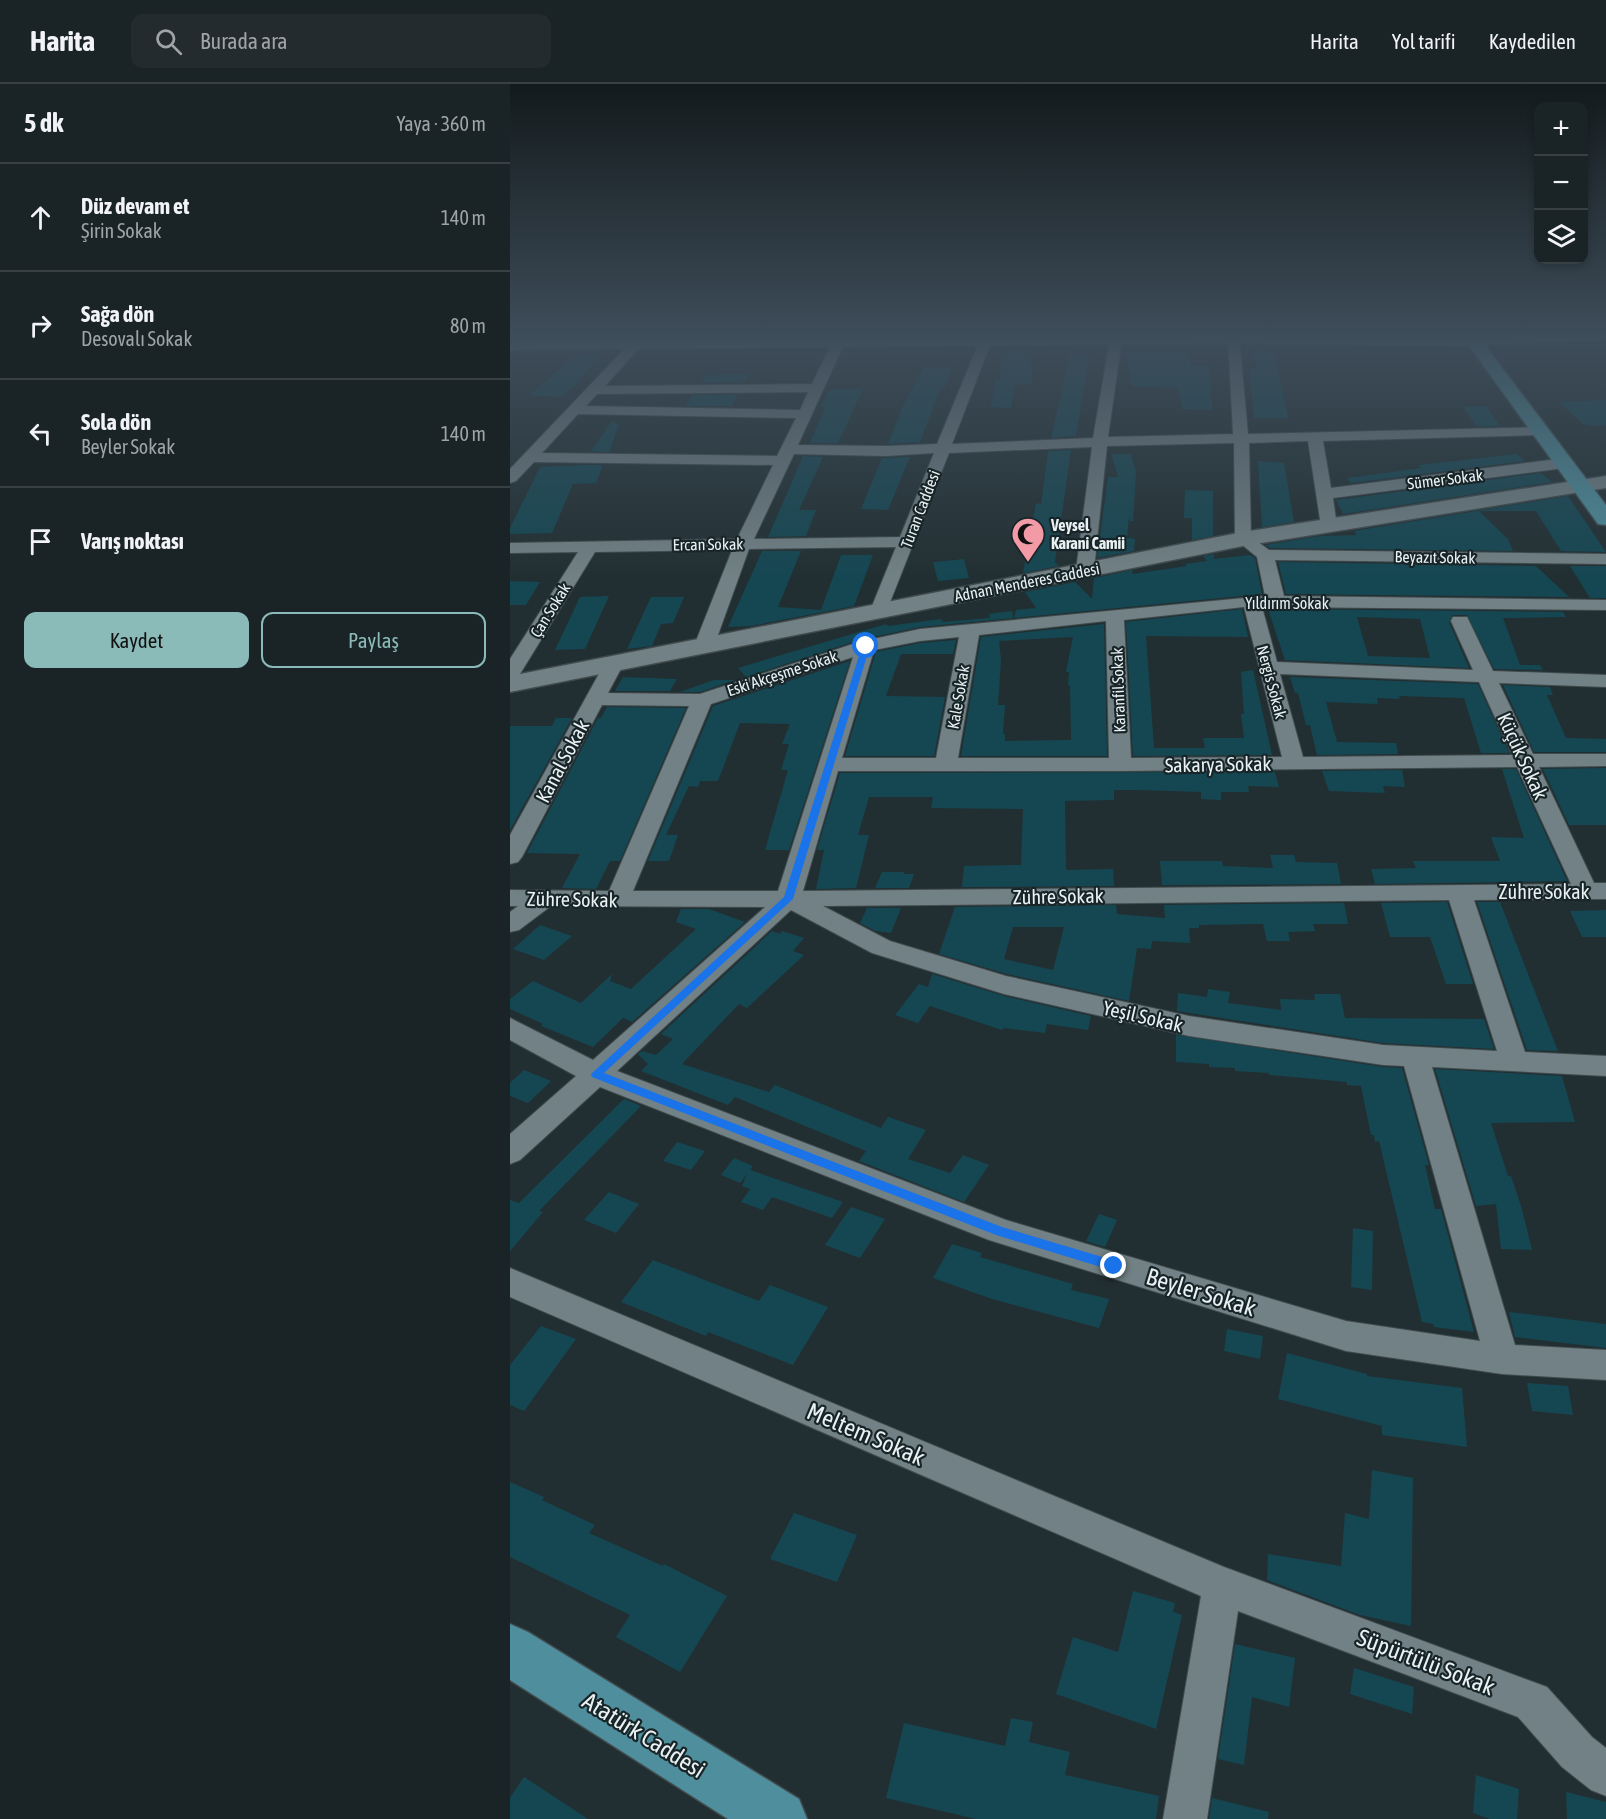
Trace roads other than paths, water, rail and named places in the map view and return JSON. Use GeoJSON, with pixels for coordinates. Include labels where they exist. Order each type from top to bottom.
{"type":"FeatureCollection","features":[{"type":"Feature","properties":{"kind":"main road"},"geometry":{"type":"LineString","coordinates":[[1531,417],[1606,519]]}},
{"type":"Feature","properties":{"kind":"main road","name":"Atatürk Caddesi"},"geometry":{"type":"LineString","coordinates":[[510,1650],[779,1819]]}},
{"type":"Feature","properties":{"kind":"street"},"geometry":{"type":"LineString","coordinates":[[510,478],[567,417]]}},
{"type":"Feature","properties":{"kind":"street"},"geometry":{"type":"LineString","coordinates":[[704,646],[743,544],[804,417]]}},
{"type":"Feature","properties":{"kind":"street","name":"Turan Caddesi"},"geometry":{"type":"LineString","coordinates":[[879,611],[956,417]]}},
{"type":"Feature","properties":{"kind":"street"},"geometry":{"type":"LineString","coordinates":[[1085,570],[1104,417]]}},
{"type":"Feature","properties":{"kind":"street"},"geometry":{"type":"LineString","coordinates":[[1239,417],[1243,539],[1265,555],[1276,602]]}},
{"type":"Feature","properties":{"kind":"street"},"geometry":{"type":"LineString","coordinates":[[530,457],[785,455],[1100,442],[1542,432]]}},
{"type":"Feature","properties":{"kind":"street"},"geometry":{"type":"LineString","coordinates":[[1315,437],[1329,526]]}},
{"type":"Feature","properties":{"kind":"street","name":"Sümer Sokak"},"geometry":{"type":"LineString","coordinates":[[1324,494],[1565,464]]}},
{"type":"Feature","properties":{"kind":"street","name":"Adnan Menderes Caddesi"},"geometry":{"type":"LineString","coordinates":[[510,684],[1243,539],[1606,482]]}},
{"type":"Feature","properties":{"kind":"street","name":"Ercan Sokak"},"geometry":{"type":"LineString","coordinates":[[510,548],[907,542]]}},
{"type":"Feature","properties":{"kind":"street","name":"Çan Sokak"},"geometry":{"type":"LineString","coordinates":[[510,674],[590,546]]}},
{"type":"Feature","properties":{"kind":"street","name":"Beyazıt Sokak"},"geometry":{"type":"LineString","coordinates":[[1265,555],[1606,559]]}},
{"type":"Feature","properties":{"kind":"street","name":"Yıldırım Sokak"},"geometry":{"type":"LineString","coordinates":[[970,630],[1251,602],[1606,605]]}},
{"type":"Feature","properties":{"kind":"street","name":"Nergis Sokak"},"geometry":{"type":"LineString","coordinates":[[1251,602],[1294,763]]}},
{"type":"Feature","properties":{"kind":"street","name":"Karanfil Sokak"},"geometry":{"type":"LineString","coordinates":[[1115,615],[1120,765]]}},
{"type":"Feature","properties":{"kind":"street","name":"Küçük Sokak"},"geometry":{"type":"LineString","coordinates":[[1460,621],[1525,760],[1596,891]]}},
{"type":"Feature","properties":{"kind":"street","name":"Eski Akçeşme Sokak"},"geometry":{"type":"LineString","coordinates":[[595,699],[702,700],[866,646],[920,635],[970,630]]}},
{"type":"Feature","properties":{"kind":"street","name":"Kale Sokak"},"geometry":{"type":"LineString","coordinates":[[946,764],[970,630]]}},
{"type":"Feature","properties":{"kind":"street"},"geometry":{"type":"LineString","coordinates":[[510,1152],[788,899],[866,646]]}},
{"type":"Feature","properties":{"kind":"street","name":"Kanal Sokak"},"geometry":{"type":"LineString","coordinates":[[510,857],[613,665]]}},
{"type":"Feature","properties":{"kind":"street"},"geometry":{"type":"LineString","coordinates":[[1268,668],[1606,681]]}},
{"type":"Feature","properties":{"kind":"street","name":"Eski Akçeşme Sokak"},"geometry":{"type":"LineString","coordinates":[[617,900],[702,700]]}},
{"type":"Feature","properties":{"kind":"street","name":"Sakarya Sokak"},"geometry":{"type":"LineString","coordinates":[[830,764],[1120,765],[1606,760]]}},
{"type":"Feature","properties":{"kind":"street","name":"Zühre Sokak"},"geometry":{"type":"LineString","coordinates":[[510,898],[788,899],[1596,891]]}},
{"type":"Feature","properties":{"kind":"street"},"geometry":{"type":"LineString","coordinates":[[1459,892],[1515,1063]]}},
{"type":"Feature","properties":{"kind":"street"},"geometry":{"type":"LineString","coordinates":[[510,924],[544,899]]}},
{"type":"Feature","properties":{"kind":"street","name":"Yeşil Sokak"},"geometry":{"type":"LineString","coordinates":[[788,899],[881,947],[1004,985],[1189,1026],[1383,1055],[1606,1066]]}},
{"type":"Feature","properties":{"kind":"street","name":"Beyler Sokak"},"geometry":{"type":"LineString","coordinates":[[510,1028],[596,1074],[1000,1232],[1346,1336],[1502,1359],[1606,1365]]}},
{"type":"Feature","properties":{"kind":"street"},"geometry":{"type":"LineString","coordinates":[[1415,1057],[1502,1359]]}},
{"type":"Feature","properties":{"kind":"street","name":"Meltem Sokak"},"geometry":{"type":"LineString","coordinates":[[510,1282],[1222,1586]]}},
{"type":"Feature","properties":{"kind":"street"},"geometry":{"type":"LineString","coordinates":[[1185,1819],[1222,1586]]}},
{"type":"Feature","properties":{"kind":"street","name":"Süpürtülü Sokak"},"geometry":{"type":"LineString","coordinates":[[1222,1586],[1532,1702],[1577,1752],[1606,1775]]}},
{"type":"Feature","properties":{"kind":"place","name":"Veysel Karani Camii"},"geometry":{"type":"Point","coordinates":[1028,563]}}]}
